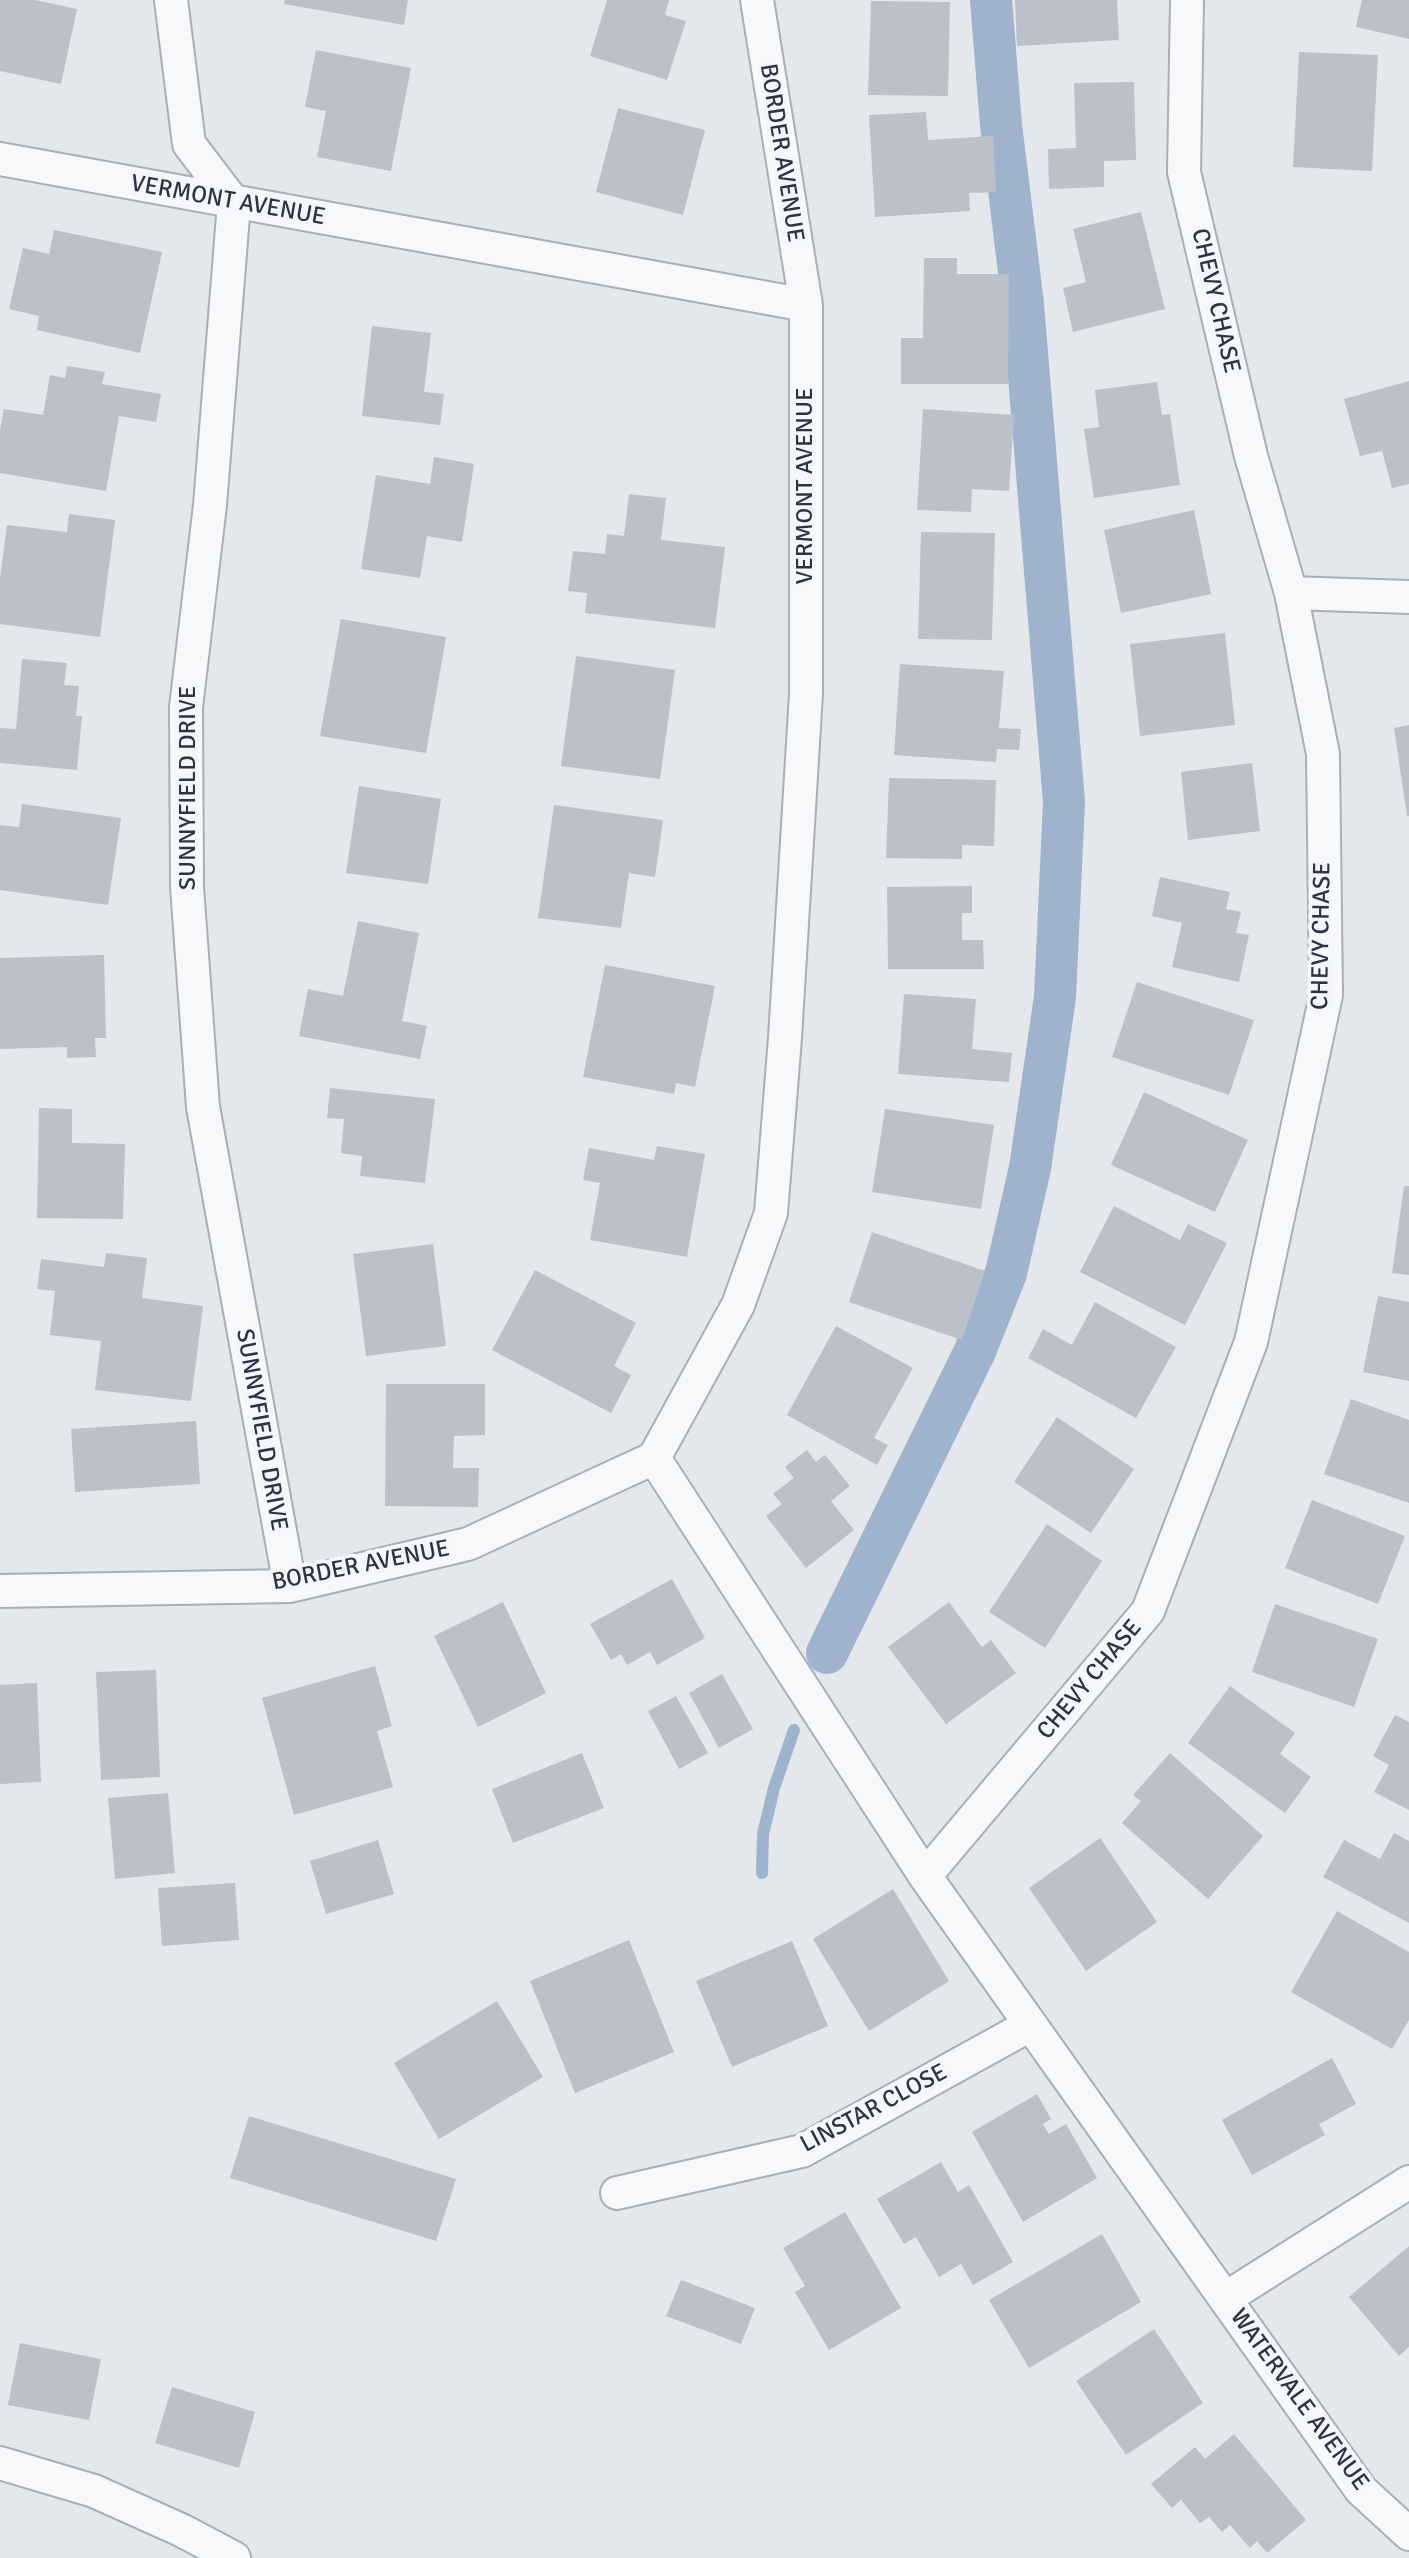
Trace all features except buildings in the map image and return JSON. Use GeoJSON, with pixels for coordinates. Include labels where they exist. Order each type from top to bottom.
{"type":"FeatureCollection","features":[{"type":"Feature","properties":{"kind":"street"},"geometry":{"type":"LineString","coordinates":[[171,0],[189,144],[234,203]]}},
{"type":"Feature","properties":{"kind":"street","name":"BORDER AVENUE"},"geometry":{"type":"LineString","coordinates":[[757,0],[806,305]]}},
{"type":"Feature","properties":{"kind":"street","name":"CHEVY CHASE"},"geometry":{"type":"LineString","coordinates":[[925,1876],[1148,1611],[1251,1342],[1326,995],[1323,754],[1291,593],[1251,456],[1184,172],[1187,0]]}},
{"type":"Feature","properties":{"kind":"street","name":"VERMONT AVENUE"},"geometry":{"type":"LineString","coordinates":[[0,159],[806,305],[806,694],[771,1213],[738,1305],[654,1458]]}},
{"type":"Feature","properties":{"kind":"street","name":"SUNNYFIELD DRIVE"},"geometry":{"type":"LineString","coordinates":[[234,203],[210,505],[186,707],[187,887],[203,1107],[290,1586]]}},
{"type":"Feature","properties":{"kind":"street"},"geometry":{"type":"LineString","coordinates":[[1291,593],[1409,597]]}},
{"type":"Feature","properties":{"kind":"street","name":"BORDER AVENUE"},"geometry":{"type":"LineString","coordinates":[[0,1591],[290,1586],[468,1544],[654,1458]]}},
{"type":"Feature","properties":{"kind":"street","name":"WATERVALE AVENUE"},"geometry":{"type":"LineString","coordinates":[[654,1458],[925,1876],[1361,2490],[1409,2534]]}},
{"type":"Feature","properties":{"kind":"street","name":"LINSTAR CLOSE"},"geometry":{"type":"LineString","coordinates":[[617,2193],[802,2151],[1030,2025]]}},
{"type":"Feature","properties":{"kind":"street"},"geometry":{"type":"LineString","coordinates":[[1226,2298],[1409,2182]]}},
{"type":"Feature","properties":{"kind":"street"},"geometry":{"type":"LineString","coordinates":[[0,2463],[94,2491],[234,2558]]}},
{"type":"Feature","properties":{"kind":"waterway"},"geometry":{"type":"LineString","coordinates":[[827,1653],[975,1351],[1006,1273],[1030,1168],[1055,997],[1064,802],[1023,304],[1001,125],[991,0]]}},
{"type":"Feature","properties":{"kind":"waterway"},"geometry":{"type":"LineString","coordinates":[[762,1873],[763,1834],[774,1788],[794,1730]]}}]}
